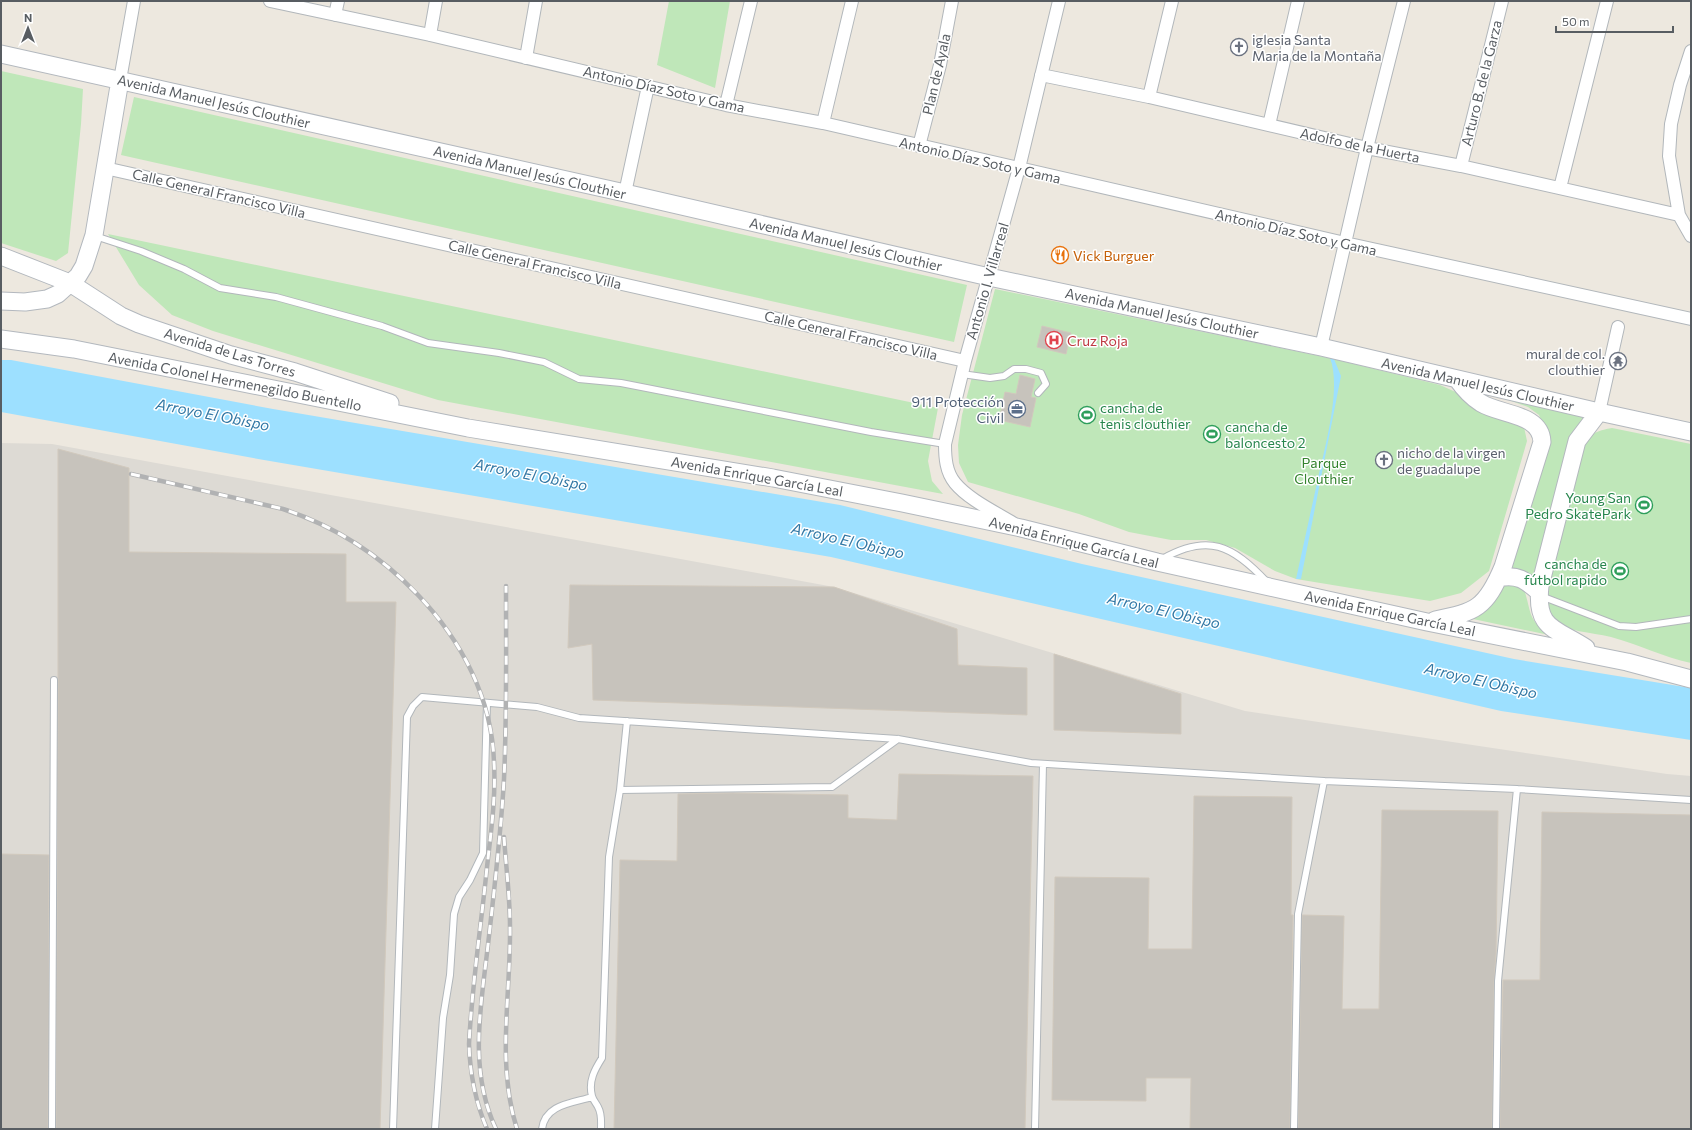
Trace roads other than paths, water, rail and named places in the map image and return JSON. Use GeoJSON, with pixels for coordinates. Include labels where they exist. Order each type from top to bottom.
{"type":"FeatureCollection","features":[{"type":"Feature","properties":{"kind":"street"},"geometry":{"type":"LineString","coordinates":[[1,301],[25,302],[47,299],[58,294],[70,283],[84,266],[94,235],[134,1]]}},
{"type":"Feature","properties":{"kind":"street","name":"Antonio Díaz Soto y Gama"},"geometry":{"type":"LineString","coordinates":[[270,1],[430,35],[726,105],[823,123],[1345,243],[1691,320]]}},
{"type":"Feature","properties":{"kind":"street"},"geometry":{"type":"LineString","coordinates":[[335,15],[338,1]]}},
{"type":"Feature","properties":{"kind":"street"},"geometry":{"type":"LineString","coordinates":[[430,35],[436,1]]}},
{"type":"Feature","properties":{"kind":"street"},"geometry":{"type":"LineString","coordinates":[[526,58],[536,1]]}},
{"type":"Feature","properties":{"kind":"street"},"geometry":{"type":"LineString","coordinates":[[726,105],[751,1]]}},
{"type":"Feature","properties":{"kind":"street"},"geometry":{"type":"LineString","coordinates":[[823,123],[852,1]]}},
{"type":"Feature","properties":{"kind":"street","name":"Plan de Ayala"},"geometry":{"type":"LineString","coordinates":[[919,146],[940,65],[952,1]]}},
{"type":"Feature","properties":{"kind":"street","name":"Antonio I. Villarreal"},"geometry":{"type":"LineString","coordinates":[[1021,528],[979,502],[955,483],[948,469],[945,456],[945,444],[965,361],[1019,168],[1040,75],[1059,1]]}},
{"type":"Feature","properties":{"kind":"street"},"geometry":{"type":"LineString","coordinates":[[1149,97],[1172,1]]}},
{"type":"Feature","properties":{"kind":"street"},"geometry":{"type":"LineString","coordinates":[[1270,125],[1298,1]]}},
{"type":"Feature","properties":{"kind":"street"},"geometry":{"type":"LineString","coordinates":[[1321,347],[1366,148],[1404,1]]}},
{"type":"Feature","properties":{"kind":"street","name":"Arturo B. de la Garza"},"geometry":{"type":"LineString","coordinates":[[1461,166],[1502,1]]}},
{"type":"Feature","properties":{"kind":"street"},"geometry":{"type":"LineString","coordinates":[[1560,188],[1607,1]]}},
{"type":"Feature","properties":{"kind":"street"},"geometry":{"type":"LineString","coordinates":[[1691,51],[1680,85],[1671,130],[1669,156],[1679,215],[1691,236]]}},
{"type":"Feature","properties":{"kind":"street","name":"Avenida Manuel Jesús Clouthier"},"geometry":{"type":"LineString","coordinates":[[1,54],[625,193],[989,277],[1321,347],[1691,432]]}},
{"type":"Feature","properties":{"kind":"street","name":"Adolfo de la Huerta"},"geometry":{"type":"LineString","coordinates":[[1040,75],[1149,97],[1366,148],[1461,166],[1679,215]]}},
{"type":"Feature","properties":{"kind":"street"},"geometry":{"type":"LineString","coordinates":[[625,193],[648,86]]}},
{"type":"Feature","properties":{"kind":"street","name":"Calle General Francisco Villa"},"geometry":{"type":"LineString","coordinates":[[105,168],[965,361]]}},
{"type":"Feature","properties":{"kind":"street","name":"Avenida de Las Torres"},"geometry":{"type":"LineString","coordinates":[[1,256],[70,283],[121,316],[139,324],[232,355],[295,372],[468,428]]}},
{"type":"Feature","properties":{"kind":"street"},"geometry":{"type":"LineString","coordinates":[[1599,656],[1584,646],[1556,632],[1545,622],[1540,610],[1539,593],[1577,441],[1599,412],[1618,327]]}},
{"type":"Feature","properties":{"kind":"street","name":"Avenida Colonel Hermenegildo Buentello"},"geometry":{"type":"LineString","coordinates":[[1,339],[82,351],[468,428]]}},
{"type":"Feature","properties":{"kind":"street"},"geometry":{"type":"LineString","coordinates":[[1427,622],[1461,615],[1474,609],[1487,598],[1495,587],[1542,442],[1542,435],[1538,428],[1531,422],[1500,412],[1482,404],[1467,393],[1457,379]]}},
{"type":"Feature","properties":{"kind":"street","name":"Avenida Enrique García Leal"},"geometry":{"type":"LineString","coordinates":[[468,428],[773,478],[1021,528],[1157,562],[1271,586],[1427,622],[1627,662],[1686,677]]}},
{"type":"Feature","properties":{"kind":"street"},"geometry":{"type":"LineString","coordinates":[[1498,578],[1517,577],[1526,581],[1539,593]]}},
{"type":"Feature","properties":{"kind":"lane"},"geometry":{"type":"LineString","coordinates":[[94,235],[184,269],[220,288],[276,297],[382,326],[428,342],[499,353],[544,362],[579,379],[621,383],[871,432],[945,444]]}},
{"type":"Feature","properties":{"kind":"lane"},"geometry":{"type":"LineString","coordinates":[[962,374],[990,378],[1004,376],[1014,369],[1042,373],[1046,384],[1038,393]]}},
{"type":"Feature","properties":{"kind":"lane"},"geometry":{"type":"LineString","coordinates":[[1157,562],[1183,548],[1205,544],[1217,546],[1240,557],[1271,586]]}},
{"type":"Feature","properties":{"kind":"lane"},"geometry":{"type":"LineString","coordinates":[[1539,593],[1619,626],[1636,627],[1691,619]]}},
{"type":"Feature","properties":{"kind":"lane"},"geometry":{"type":"LineString","coordinates":[[52,1129],[54,680]]}},
{"type":"Feature","properties":{"kind":"lane"},"geometry":{"type":"LineString","coordinates":[[393,1129],[407,717],[413,706],[422,697],[537,708],[579,718],[898,739],[1043,764],[1324,781],[1517,789],[1691,800]]}},
{"type":"Feature","properties":{"kind":"lane"},"geometry":{"type":"LineString","coordinates":[[435,1129],[443,1018],[450,975],[454,914],[460,897],[483,853],[487,703]]}},
{"type":"Feature","properties":{"kind":"lane"},"geometry":{"type":"LineString","coordinates":[[601,1129],[601,1117],[599,1109],[592,1097],[591,1088],[594,1069],[602,1058],[609,857],[620,790],[627,721]]}},
{"type":"Feature","properties":{"kind":"lane"},"geometry":{"type":"LineString","coordinates":[[620,790],[832,787],[898,739]]}},
{"type":"Feature","properties":{"kind":"lane"},"geometry":{"type":"LineString","coordinates":[[1035,1129],[1043,764]]}},
{"type":"Feature","properties":{"kind":"lane"},"geometry":{"type":"LineString","coordinates":[[1294,1129],[1298,914],[1324,781]]}},
{"type":"Feature","properties":{"kind":"lane"},"geometry":{"type":"LineString","coordinates":[[1496,1129],[1498,981],[1517,789]]}},
{"type":"Feature","properties":{"kind":"lane"},"geometry":{"type":"LineString","coordinates":[[542,1129],[542,1124],[555,1107],[592,1097]]}},
{"type":"Feature","properties":{"kind":"water"},"geometry":{"type":"Polygon","coordinates":[[[1330,358],[1334,359],[1341,376],[1301,579],[1296,579],[1331,420],[1334,386],[1330,358]]]}},
{"type":"Feature","properties":{"kind":"water","name":"Arroyo El Obispo"},"geometry":{"type":"Polygon","coordinates":[[[1,360],[11,360],[273,409],[840,505],[1082,564],[1514,659],[1691,688],[1691,740],[1501,711],[831,557],[264,460],[1,412],[1,360]]]}},
{"type":"Feature","properties":{"kind":"railway"},"geometry":{"type":"LineString","coordinates":[[131,474],[283,509],[339,533],[373,555],[404,581],[434,613],[461,651],[481,694],[492,739],[494,762],[493,814],[474,978],[469,1044],[474,1087],[479,1108],[487,1129]]}},
{"type":"Feature","properties":{"kind":"railway"},"geometry":{"type":"LineString","coordinates":[[496,1129],[487,1106],[482,1082],[479,1058],[479,1034],[480,1009],[498,858],[504,779],[506,707],[506,586]]}},
{"type":"Feature","properties":{"kind":"railway"},"geometry":{"type":"LineString","coordinates":[[504,837],[509,893],[510,927],[506,1029],[507,1079],[517,1129]]}},
{"type":"Feature","properties":{"kind":"place","name":"iglesia Santa Maria de la Montaña"},"geometry":{"type":"Point","coordinates":[1239,47]}},
{"type":"Feature","properties":{"kind":"place","name":"Vick Burguer"},"geometry":{"type":"Point","coordinates":[1060,255]}},
{"type":"Feature","properties":{"kind":"place","name":"Cruz Roja"},"geometry":{"type":"Point","coordinates":[1054,340]}},
{"type":"Feature","properties":{"kind":"place","name":"mural de col. clouthier"},"geometry":{"type":"Point","coordinates":[1618,361]}},
{"type":"Feature","properties":{"kind":"place","name":"911 Protección Civil"},"geometry":{"type":"Point","coordinates":[1017,409]}},
{"type":"Feature","properties":{"kind":"place","name":"cancha de tenis clouthier"},"geometry":{"type":"Point","coordinates":[1087,415]}},
{"type":"Feature","properties":{"kind":"place","name":"cancha de baloncesto 2"},"geometry":{"type":"Point","coordinates":[1212,434]}},
{"type":"Feature","properties":{"kind":"place","name":"nicho de la virgen de guadalupe"},"geometry":{"type":"Point","coordinates":[1384,460]}},
{"type":"Feature","properties":{"kind":"place","name":"Young San Pedro SkatePark"},"geometry":{"type":"Point","coordinates":[1644,505]}},
{"type":"Feature","properties":{"kind":"place","name":"cancha de fútbol rapido"},"geometry":{"type":"Point","coordinates":[1620,571]}},
{"type":"Feature","properties":{"kind":"park label","name":"Parque Clouthier"},"geometry":{"type":"Point","coordinates":[1324,470]}}]}
